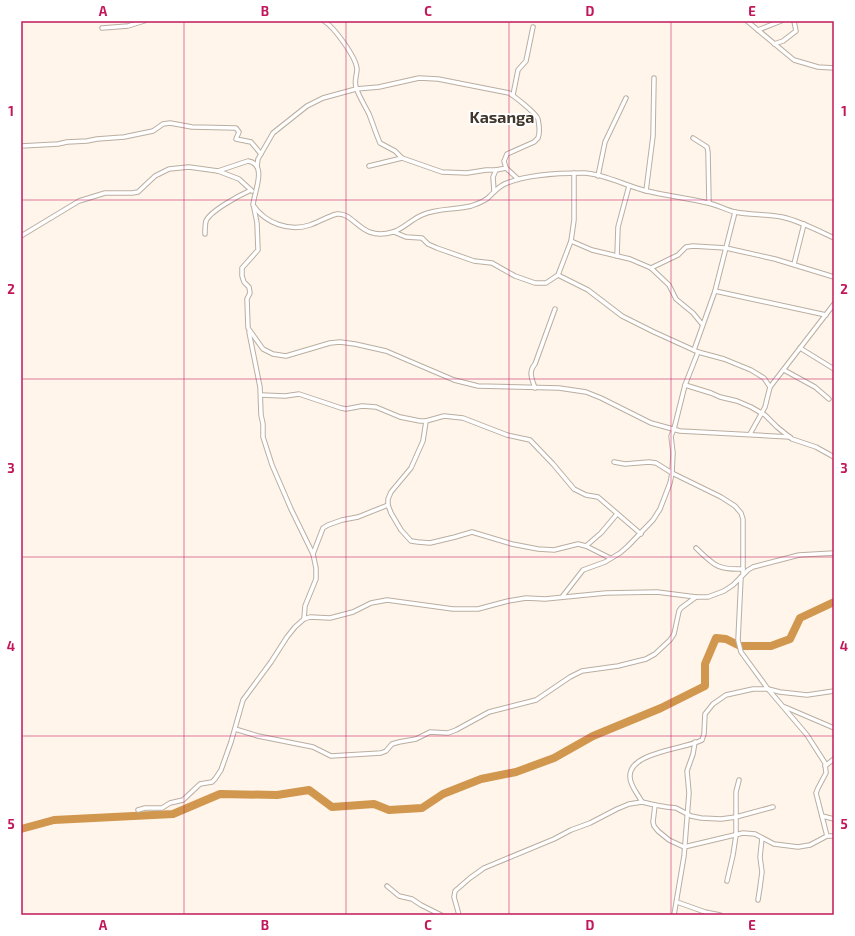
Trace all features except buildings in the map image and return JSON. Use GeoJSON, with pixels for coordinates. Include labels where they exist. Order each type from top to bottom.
{"type":"FeatureCollection","features":[{"type":"Feature","properties":{"kind":"street"},"geometry":{"type":"LineString","coordinates":[[102,28],[128,26],[144,21]]}},
{"type":"Feature","properties":{"kind":"street"},"geometry":{"type":"LineString","coordinates":[[324,21],[334,30],[345,45],[355,63],[357,68],[355,79],[356,89],[369,115],[380,143],[395,151],[402,158],[442,172],[467,173],[506,168]]}},
{"type":"Feature","properties":{"kind":"street"},"geometry":{"type":"LineString","coordinates":[[747,21],[794,60],[818,67],[834,68]]}},
{"type":"Feature","properties":{"kind":"street"},"geometry":{"type":"LineString","coordinates":[[758,30],[781,21]]}},
{"type":"Feature","properties":{"kind":"street"},"geometry":{"type":"LineString","coordinates":[[774,44],[783,41],[796,31],[794,21]]}},
{"type":"Feature","properties":{"kind":"street"},"geometry":{"type":"LineString","coordinates":[[513,95],[518,70],[526,60],[533,27]]}},
{"type":"Feature","properties":{"kind":"street"},"geometry":{"type":"LineString","coordinates":[[138,810],[145,808],[162,808],[170,803],[183,800],[200,784],[212,782],[215,779],[221,770],[243,700],[265,671],[287,637],[304,618],[305,606],[316,579],[316,568],[313,554],[272,465],[263,437],[261,395],[248,328],[247,299],[250,293],[249,287],[244,282],[241,271],[258,250],[257,223],[253,205],[258,181],[257,166],[258,159],[273,133],[307,106],[322,98],[356,89],[379,87],[419,78],[430,78],[464,83],[513,95],[538,118],[539,136],[534,142],[507,154],[504,161],[506,168],[518,179]]}},
{"type":"Feature","properties":{"kind":"street"},"geometry":{"type":"LineString","coordinates":[[646,191],[653,136],[654,78]]}},
{"type":"Feature","properties":{"kind":"street"},"geometry":{"type":"LineString","coordinates":[[598,176],[605,142],[626,98]]}},
{"type":"Feature","properties":{"kind":"street"},"geometry":{"type":"LineString","coordinates":[[21,146],[58,144],[124,137],[153,131],[163,124],[170,123],[192,127],[236,128],[238,132],[236,139],[250,142],[261,154]]}},
{"type":"Feature","properties":{"kind":"street"},"geometry":{"type":"LineString","coordinates":[[693,138],[707,147],[709,203]]}},
{"type":"Feature","properties":{"kind":"street"},"geometry":{"type":"LineString","coordinates":[[368,166],[402,158]]}},
{"type":"Feature","properties":{"kind":"street"},"geometry":{"type":"LineString","coordinates":[[218,171],[248,161],[257,166]]}},
{"type":"Feature","properties":{"kind":"street"},"geometry":{"type":"LineString","coordinates":[[21,236],[79,201],[106,193],[138,192],[155,176],[169,169],[189,167],[218,171],[239,178],[255,193]]}},
{"type":"Feature","properties":{"kind":"street"},"geometry":{"type":"LineString","coordinates":[[494,192],[493,178],[496,170]]}},
{"type":"Feature","properties":{"kind":"street"},"geometry":{"type":"LineString","coordinates":[[394,232],[406,237],[422,238],[428,244],[436,248],[474,261],[492,263],[516,276],[535,283],[546,283],[558,274],[571,241],[574,220],[574,173]]}},
{"type":"Feature","properties":{"kind":"street"},"geometry":{"type":"LineString","coordinates":[[253,205],[258,213],[263,216],[274,222],[292,228],[309,225],[335,214],[342,214],[359,227],[377,235],[394,232],[422,215],[471,206],[489,198],[506,183],[518,179],[588,173],[646,191],[709,203],[735,212],[781,217],[804,224],[834,238]]}},
{"type":"Feature","properties":{"kind":"street"},"geometry":{"type":"LineString","coordinates":[[616,256],[618,227],[629,186]]}},
{"type":"Feature","properties":{"kind":"street"},"geometry":{"type":"LineString","coordinates":[[205,234],[206,220],[211,215],[227,203],[251,190]]}},
{"type":"Feature","properties":{"kind":"street"},"geometry":{"type":"LineString","coordinates":[[694,350],[715,291],[735,212]]}},
{"type":"Feature","properties":{"kind":"street"},"geometry":{"type":"LineString","coordinates":[[794,264],[804,224]]}},
{"type":"Feature","properties":{"kind":"street"},"geometry":{"type":"LineString","coordinates":[[571,241],[592,250],[630,260],[651,268],[669,285],[676,299],[693,313],[702,324]]}},
{"type":"Feature","properties":{"kind":"street"},"geometry":{"type":"LineString","coordinates":[[651,268],[678,254],[687,246],[726,248],[794,264],[834,277]]}},
{"type":"Feature","properties":{"kind":"street"},"geometry":{"type":"LineString","coordinates":[[558,274],[588,290],[622,316],[698,352],[724,358],[747,367],[764,378],[770,387]]}},
{"type":"Feature","properties":{"kind":"street"},"geometry":{"type":"LineString","coordinates":[[715,291],[826,316]]}},
{"type":"Feature","properties":{"kind":"street"},"geometry":{"type":"LineString","coordinates":[[750,434],[762,413],[768,398],[770,387],[834,304]]}},
{"type":"Feature","properties":{"kind":"street"},"geometry":{"type":"LineString","coordinates":[[535,388],[531,377],[531,368],[535,364],[555,309]]}},
{"type":"Feature","properties":{"kind":"street"},"geometry":{"type":"LineString","coordinates":[[248,328],[263,349],[280,355],[290,355],[330,342],[340,342],[386,350],[454,380],[478,386],[559,388],[586,392],[651,423],[674,429],[689,432],[790,437]]}},
{"type":"Feature","properties":{"kind":"street"},"geometry":{"type":"LineString","coordinates":[[800,348],[834,369]]}},
{"type":"Feature","properties":{"kind":"street"},"geometry":{"type":"LineString","coordinates":[[561,597],[583,570],[605,562],[620,553],[641,534],[653,520],[662,505],[672,473],[673,453],[671,436],[686,385],[698,352]]}},
{"type":"Feature","properties":{"kind":"street"},"geometry":{"type":"LineString","coordinates":[[784,370],[815,387],[829,399]]}},
{"type":"Feature","properties":{"kind":"street"},"geometry":{"type":"LineString","coordinates":[[686,385],[720,397],[737,401],[762,413],[796,441],[816,447],[834,457]]}},
{"type":"Feature","properties":{"kind":"street"},"geometry":{"type":"LineString","coordinates":[[261,395],[285,396],[299,394],[346,409],[362,406],[376,407],[400,417],[412,420],[426,421],[444,416],[463,418],[501,433],[530,440],[574,489],[586,495],[598,497],[641,534]]}},
{"type":"Feature","properties":{"kind":"street"},"geometry":{"type":"LineString","coordinates":[[426,421],[423,441],[411,468],[388,496],[388,505],[405,536],[411,541],[430,543],[472,532],[512,544],[538,549],[554,550],[578,544],[586,546],[610,558]]}},
{"type":"Feature","properties":{"kind":"street"},"geometry":{"type":"LineString","coordinates":[[614,462],[627,464],[653,462],[720,497],[738,509],[742,519],[743,569],[738,640],[741,652],[768,689],[784,706],[807,735],[825,766],[826,772],[816,791],[827,836]]}},
{"type":"Feature","properties":{"kind":"street"},"geometry":{"type":"LineString","coordinates":[[313,554],[323,528],[342,520],[358,517],[388,505]]}},
{"type":"Feature","properties":{"kind":"street"},"geometry":{"type":"LineString","coordinates":[[586,546],[601,533],[617,514]]}},
{"type":"Feature","properties":{"kind":"street"},"geometry":{"type":"LineString","coordinates":[[696,548],[713,563],[720,567],[729,570],[743,569]]}},
{"type":"Feature","properties":{"kind":"street"},"geometry":{"type":"LineString","coordinates":[[304,618],[330,618],[353,612],[371,603],[387,600],[453,609],[478,609],[520,599],[641,592],[708,597],[718,594],[732,585],[753,567],[787,558],[812,554],[834,553]]}},
{"type":"Feature","properties":{"kind":"street"},"geometry":{"type":"LineString","coordinates":[[235,729],[258,736],[313,747],[331,756],[381,753],[399,742],[416,739],[430,732],[448,733],[489,712],[536,700],[570,677],[582,671],[618,666],[646,659],[655,654],[670,640],[674,634],[679,611],[696,597]]}},
{"type":"Feature","properties":{"kind":"street"},"geometry":{"type":"LineString","coordinates":[[642,802],[632,787],[630,778],[630,773],[634,765],[646,758],[699,742],[703,738],[705,714],[712,704],[726,695],[753,689],[768,689],[807,695],[834,691]]}},
{"type":"Feature","properties":{"kind":"street"},"geometry":{"type":"LineString","coordinates":[[784,706],[834,728]]}},
{"type":"Feature","properties":{"kind":"street"},"geometry":{"type":"LineString","coordinates":[[674,915],[682,877],[689,793],[687,771],[693,754],[695,742]]}},
{"type":"Feature","properties":{"kind":"street"},"geometry":{"type":"LineString","coordinates":[[825,766],[834,759]]}},
{"type":"Feature","properties":{"kind":"street"},"geometry":{"type":"LineString","coordinates":[[727,881],[736,835],[736,792],[739,780]]}},
{"type":"Feature","properties":{"kind":"street"},"geometry":{"type":"LineString","coordinates":[[458,915],[453,894],[460,886],[484,868],[554,839],[571,830],[590,824],[629,804],[642,802],[676,808],[687,814],[701,818],[721,819],[736,817],[773,807]]}},
{"type":"Feature","properties":{"kind":"street"},"geometry":{"type":"LineString","coordinates":[[655,805],[654,826],[669,840],[684,848],[746,833],[755,834],[774,844],[798,847],[810,844],[827,836],[834,836]]}},
{"type":"Feature","properties":{"kind":"street"},"geometry":{"type":"LineString","coordinates":[[822,816],[834,819]]}},
{"type":"Feature","properties":{"kind":"street"},"geometry":{"type":"LineString","coordinates":[[758,900],[761,879],[760,857],[762,838]]}},
{"type":"Feature","properties":{"kind":"street"},"geometry":{"type":"LineString","coordinates":[[387,886],[399,896],[412,899],[441,915]]}},
{"type":"Feature","properties":{"kind":"street"},"geometry":{"type":"LineString","coordinates":[[677,902],[705,912],[720,915]]}},
{"type":"Feature","properties":{"kind":"waterway"},"geometry":{"type":"LineString","coordinates":[[21,829],[54,820],[173,814],[220,794],[277,795],[309,790],[332,807],[374,804],[389,810],[422,808],[443,794],[481,779],[516,772],[554,758],[593,736],[661,708],[705,686],[705,664],[716,638],[726,639],[740,646],[771,646],[790,639],[800,618],[834,602]]}},
{"type":"Feature","properties":{"kind":"district","name":"Kasanga"},"geometry":{"type":"Point","coordinates":[502,117]}}]}
